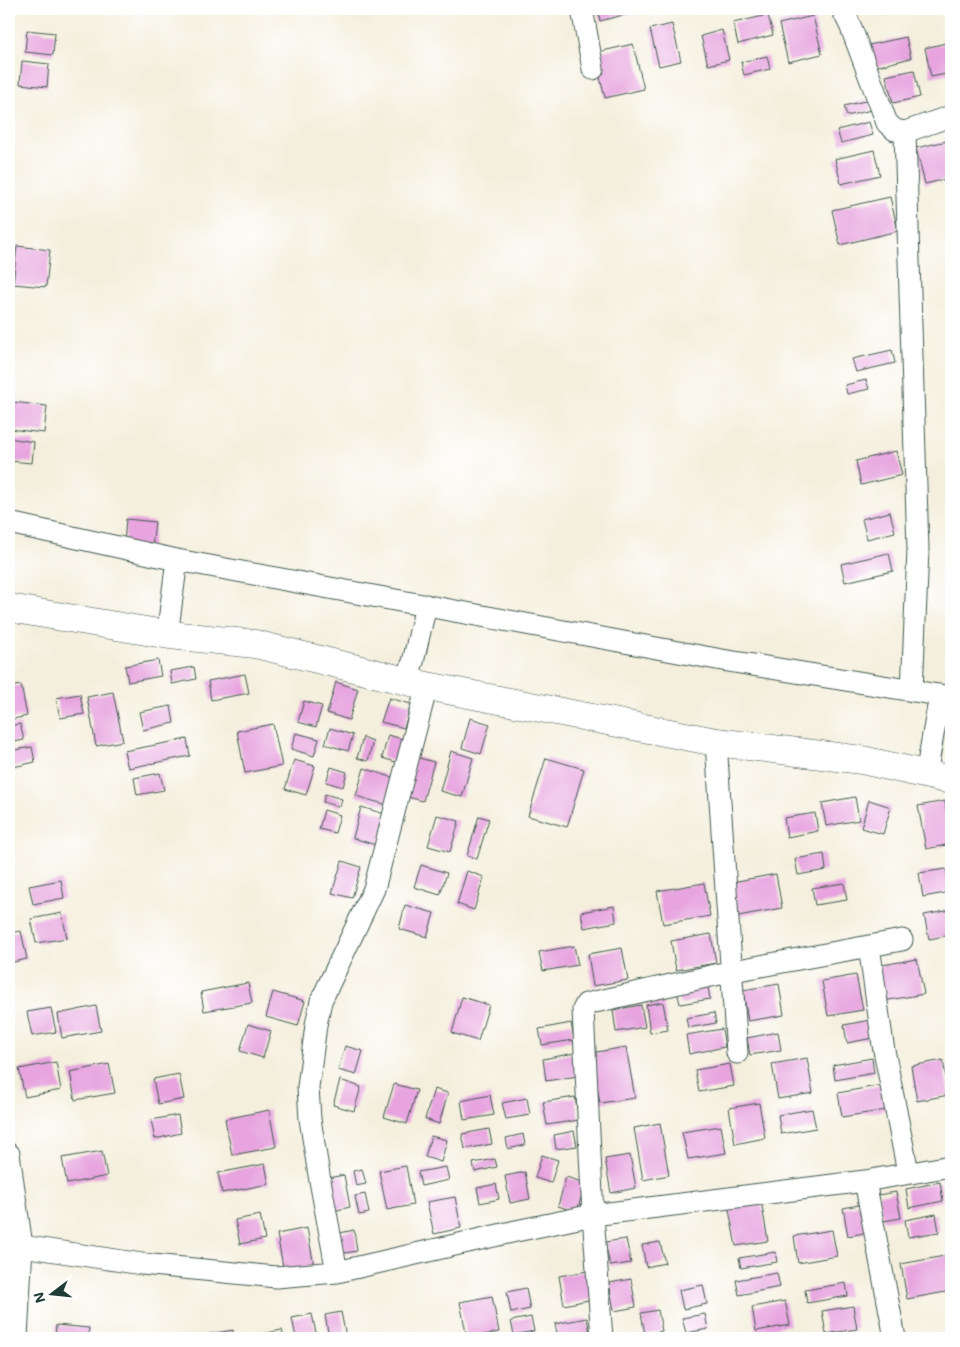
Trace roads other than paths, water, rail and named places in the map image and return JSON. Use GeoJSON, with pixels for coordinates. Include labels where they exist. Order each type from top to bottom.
{"type":"FeatureCollection","features":[{"type":"Feature","properties":{"kind":"main road"},"geometry":{"type":"LineString","coordinates":[[9,608],[169,628],[255,644],[415,676],[716,742],[862,760],[935,772]]}},
{"type":"Feature","properties":{"kind":"street"},"geometry":{"type":"LineString","coordinates":[[582,9],[593,69]]}},
{"type":"Feature","properties":{"kind":"street"},"geometry":{"type":"LineString","coordinates":[[842,9],[850,25],[887,123],[894,130],[905,132],[951,116]]}},
{"type":"Feature","properties":{"kind":"street"},"geometry":{"type":"LineString","coordinates":[[905,132],[918,550],[912,691]]}},
{"type":"Feature","properties":{"kind":"street"},"geometry":{"type":"LineString","coordinates":[[9,523],[176,564],[425,610],[912,691],[943,699],[935,772]]}},
{"type":"Feature","properties":{"kind":"street"},"geometry":{"type":"LineString","coordinates":[[169,628],[176,564]]}},
{"type":"Feature","properties":{"kind":"street"},"geometry":{"type":"LineString","coordinates":[[337,1272],[318,1175],[310,1119],[308,1086],[321,1001],[374,889],[415,676],[425,610]]}},
{"type":"Feature","properties":{"kind":"street"},"geometry":{"type":"LineString","coordinates":[[716,742],[733,971],[737,1053]]}},
{"type":"Feature","properties":{"kind":"street"},"geometry":{"type":"LineString","coordinates":[[602,1338],[593,1215],[583,1010],[586,1004],[733,971],[902,940]]}},
{"type":"Feature","properties":{"kind":"street"},"geometry":{"type":"LineString","coordinates":[[869,946],[883,1045],[908,1172]]}},
{"type":"Feature","properties":{"kind":"street"},"geometry":{"type":"LineString","coordinates":[[9,1154],[22,1246],[17,1338]]}},
{"type":"Feature","properties":{"kind":"street"},"geometry":{"type":"LineString","coordinates":[[22,1246],[142,1264],[276,1277],[337,1272],[593,1215],[865,1181],[951,1166]]}},
{"type":"Feature","properties":{"kind":"street"},"geometry":{"type":"LineString","coordinates":[[865,1181],[895,1338]]}}]}
